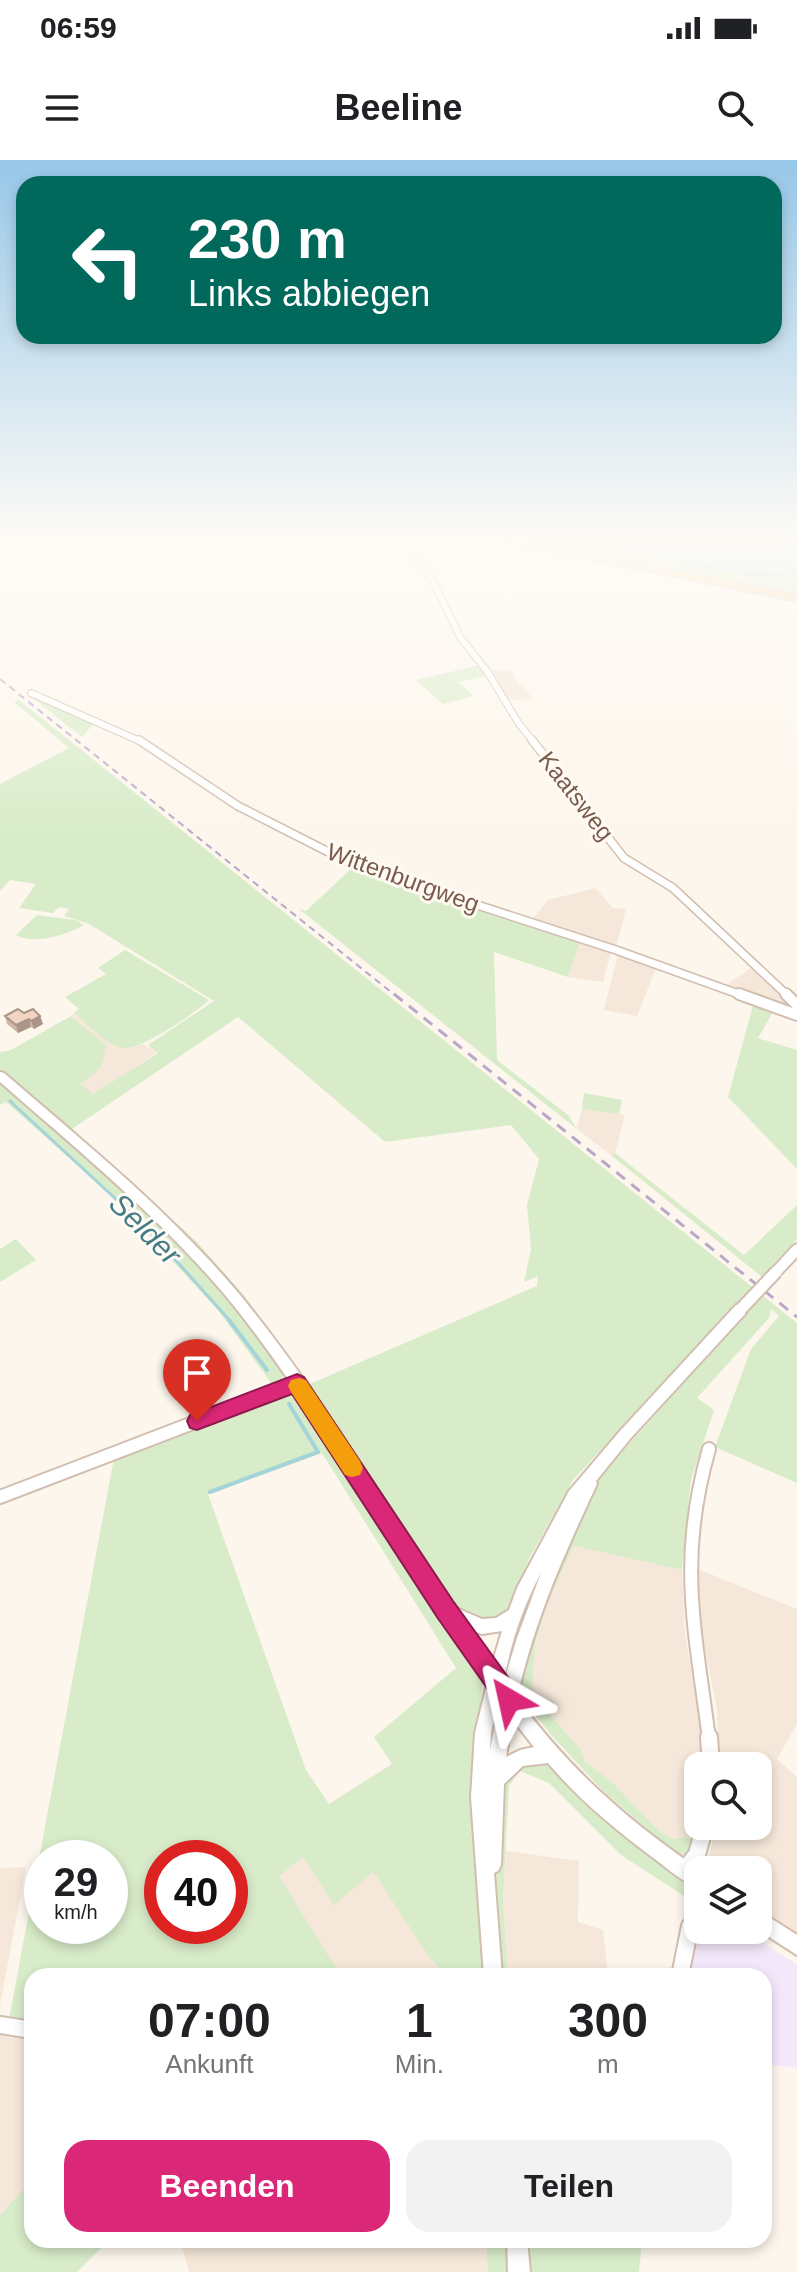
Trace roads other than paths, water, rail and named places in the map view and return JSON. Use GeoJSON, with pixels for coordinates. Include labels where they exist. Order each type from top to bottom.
{"type":"FeatureCollection","features":[{"type":"Feature","properties":{"kind":"street","name":"Kaatsweg"},"geometry":{"type":"LineString","coordinates":[[463,641],[487,671],[519,724],[624,858],[673,888],[755,962],[797,1005]]}},
{"type":"Feature","properties":{"kind":"street","name":"Wittenburgweg"},"geometry":{"type":"LineString","coordinates":[[31,693],[139,740],[238,806],[354,865],[616,950],[797,1015]]}},
{"type":"Feature","properties":{"kind":"street"},"geometry":{"type":"LineString","coordinates":[[0,1076],[181,1236],[221,1280],[297,1383],[445,1609],[551,1755],[631,1831],[684,1868]]}},
{"type":"Feature","properties":{"kind":"street"},"geometry":{"type":"LineString","coordinates":[[492,1968],[480,1797],[483,1733],[514,1616],[546,1543],[574,1496],[797,1249]]}},
{"type":"Feature","properties":{"kind":"street"},"geometry":{"type":"LineString","coordinates":[[0,1497],[297,1383]]}},
{"type":"Feature","properties":{"kind":"street"},"geometry":{"type":"LineString","coordinates":[[709,1449],[693,1509],[689,1571],[695,1646],[710,1752]]}},
{"type":"Feature","properties":{"kind":"street"},"geometry":{"type":"LineString","coordinates":[[489,1931],[500,1738],[509,1700],[531,1621],[555,1555],[599,1467]]}},
{"type":"Feature","properties":{"kind":"street"},"geometry":{"type":"LineString","coordinates":[[445,1609],[481,1628],[498,1626],[514,1616]]}},
{"type":"Feature","properties":{"kind":"street"},"geometry":{"type":"LineString","coordinates":[[497,1779],[508,1764],[522,1755],[551,1755]]}},
{"type":"Feature","properties":{"kind":"street"},"geometry":{"type":"LineString","coordinates":[[772,1929],[797,1946]]}},
{"type":"Feature","properties":{"kind":"street"},"geometry":{"type":"LineString","coordinates":[[682,1968],[686,1944]]}},
{"type":"Feature","properties":{"kind":"street"},"geometry":{"type":"LineString","coordinates":[[0,2025],[24,2029]]}},
{"type":"Feature","properties":{"kind":"street"},"geometry":{"type":"LineString","coordinates":[[518,2248],[519,2272]]}},
{"type":"Feature","properties":{"kind":"waterway","name":"Selder"},"geometry":{"type":"LineString","coordinates":[[10,1101],[147,1228],[231,1322]]}},
{"type":"Feature","properties":{"kind":"waterway","name":"Selder"},"geometry":{"type":"LineString","coordinates":[[229,1320],[267,1370]]}},
{"type":"Feature","properties":{"kind":"waterway","name":"Selder"},"geometry":{"type":"LineString","coordinates":[[210,1492],[318,1452],[289,1404]]}},
{"type":"Feature","properties":{"kind":"railway"},"geometry":{"type":"LineString","coordinates":[[0,679],[396,996]]}},
{"type":"Feature","properties":{"kind":"railway"},"geometry":{"type":"LineString","coordinates":[[394,994],[797,1317]]}}]}
